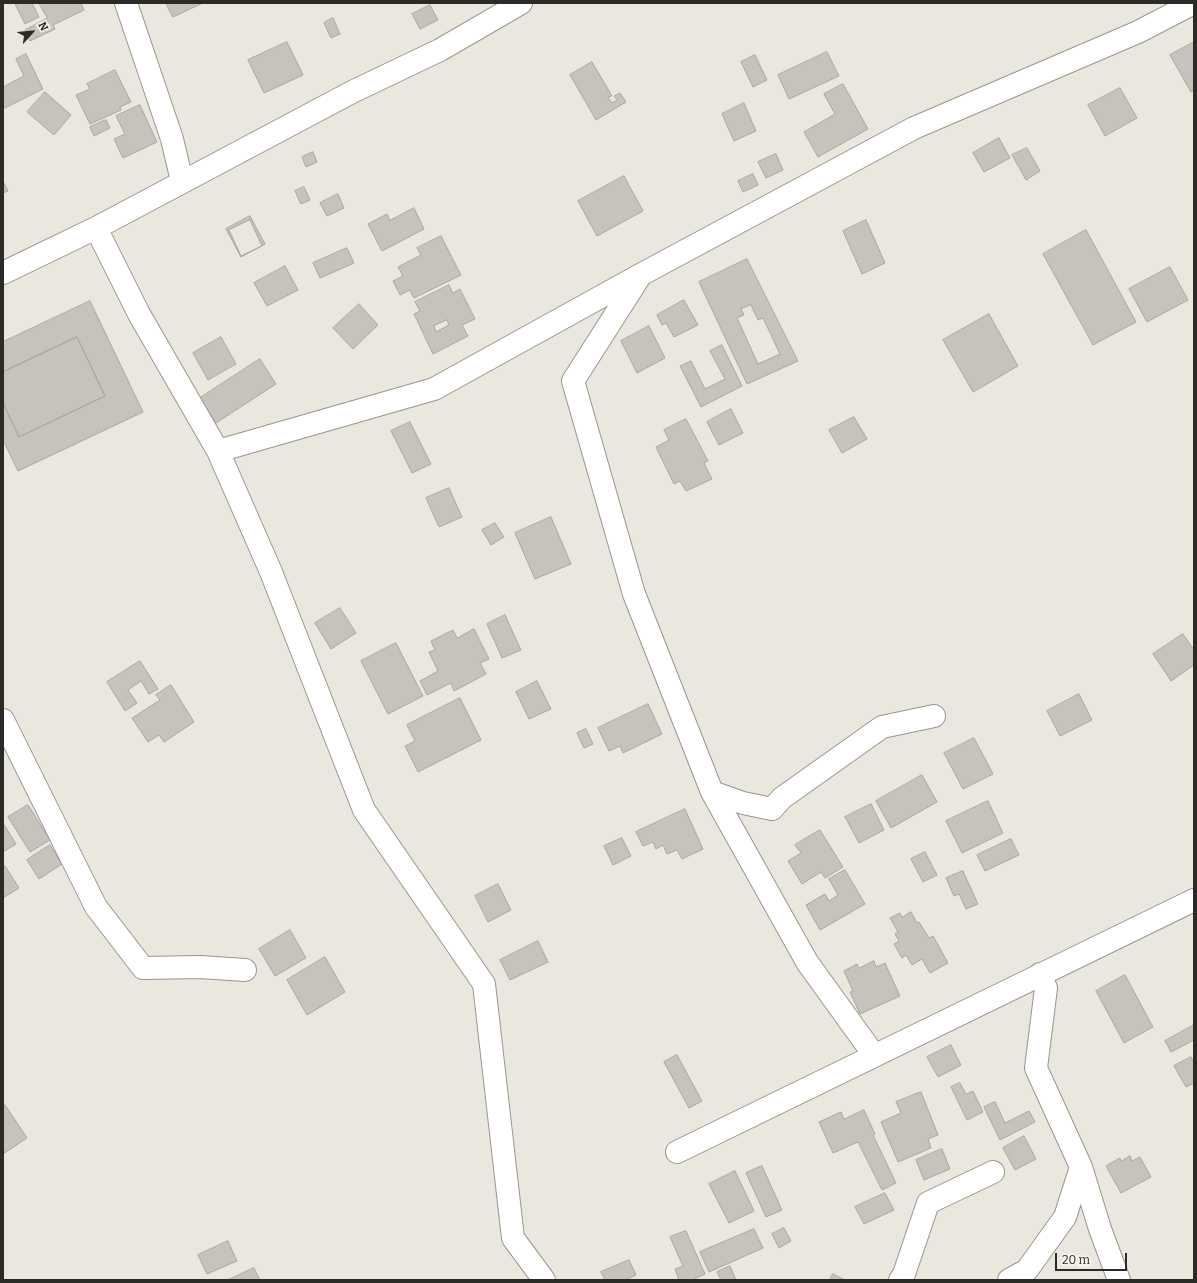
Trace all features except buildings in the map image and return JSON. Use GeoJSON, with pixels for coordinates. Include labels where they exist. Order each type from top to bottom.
{"type":"FeatureCollection","features":[{"type":"Feature","properties":{"kind":"street"},"geometry":{"type":"LineString","coordinates":[[126,3],[172,140],[182,181]]}},
{"type":"Feature","properties":{"kind":"street"},"geometry":{"type":"LineString","coordinates":[[3,273],[96,228],[354,91],[440,50],[521,3]]}},
{"type":"Feature","properties":{"kind":"street"},"geometry":{"type":"LineString","coordinates":[[218,451],[434,389],[642,274],[914,128],[1138,32],[1194,3]]}},
{"type":"Feature","properties":{"kind":"street"},"geometry":{"type":"LineString","coordinates":[[96,228],[139,314],[218,451],[271,572],[364,810],[484,984],[513,1238],[544,1280]]}},
{"type":"Feature","properties":{"kind":"street"},"geometry":{"type":"LineString","coordinates":[[642,274],[572,381],[634,594],[712,792],[807,962],[874,1055]]}},
{"type":"Feature","properties":{"kind":"street"},"geometry":{"type":"LineString","coordinates":[[712,792],[743,804],[772,809],[782,798],[882,728],[934,716]]}},
{"type":"Feature","properties":{"kind":"street"},"geometry":{"type":"LineString","coordinates":[[3,720],[96,907],[143,968],[200,967],[244,970]]}},
{"type":"Feature","properties":{"kind":"street"},"geometry":{"type":"LineString","coordinates":[[677,1152],[1194,900]]}},
{"type":"Feature","properties":{"kind":"street"},"geometry":{"type":"LineString","coordinates":[[1040,974],[1046,988],[1036,1068],[1081,1167],[1100,1229],[1119,1280]]}},
{"type":"Feature","properties":{"kind":"street"},"geometry":{"type":"LineString","coordinates":[[1009,1280],[1027,1270],[1065,1217],[1081,1167]]}},
{"type":"Feature","properties":{"kind":"street"},"geometry":{"type":"LineString","coordinates":[[900,1280],[904,1274],[928,1204],[992,1172]]}}]}
